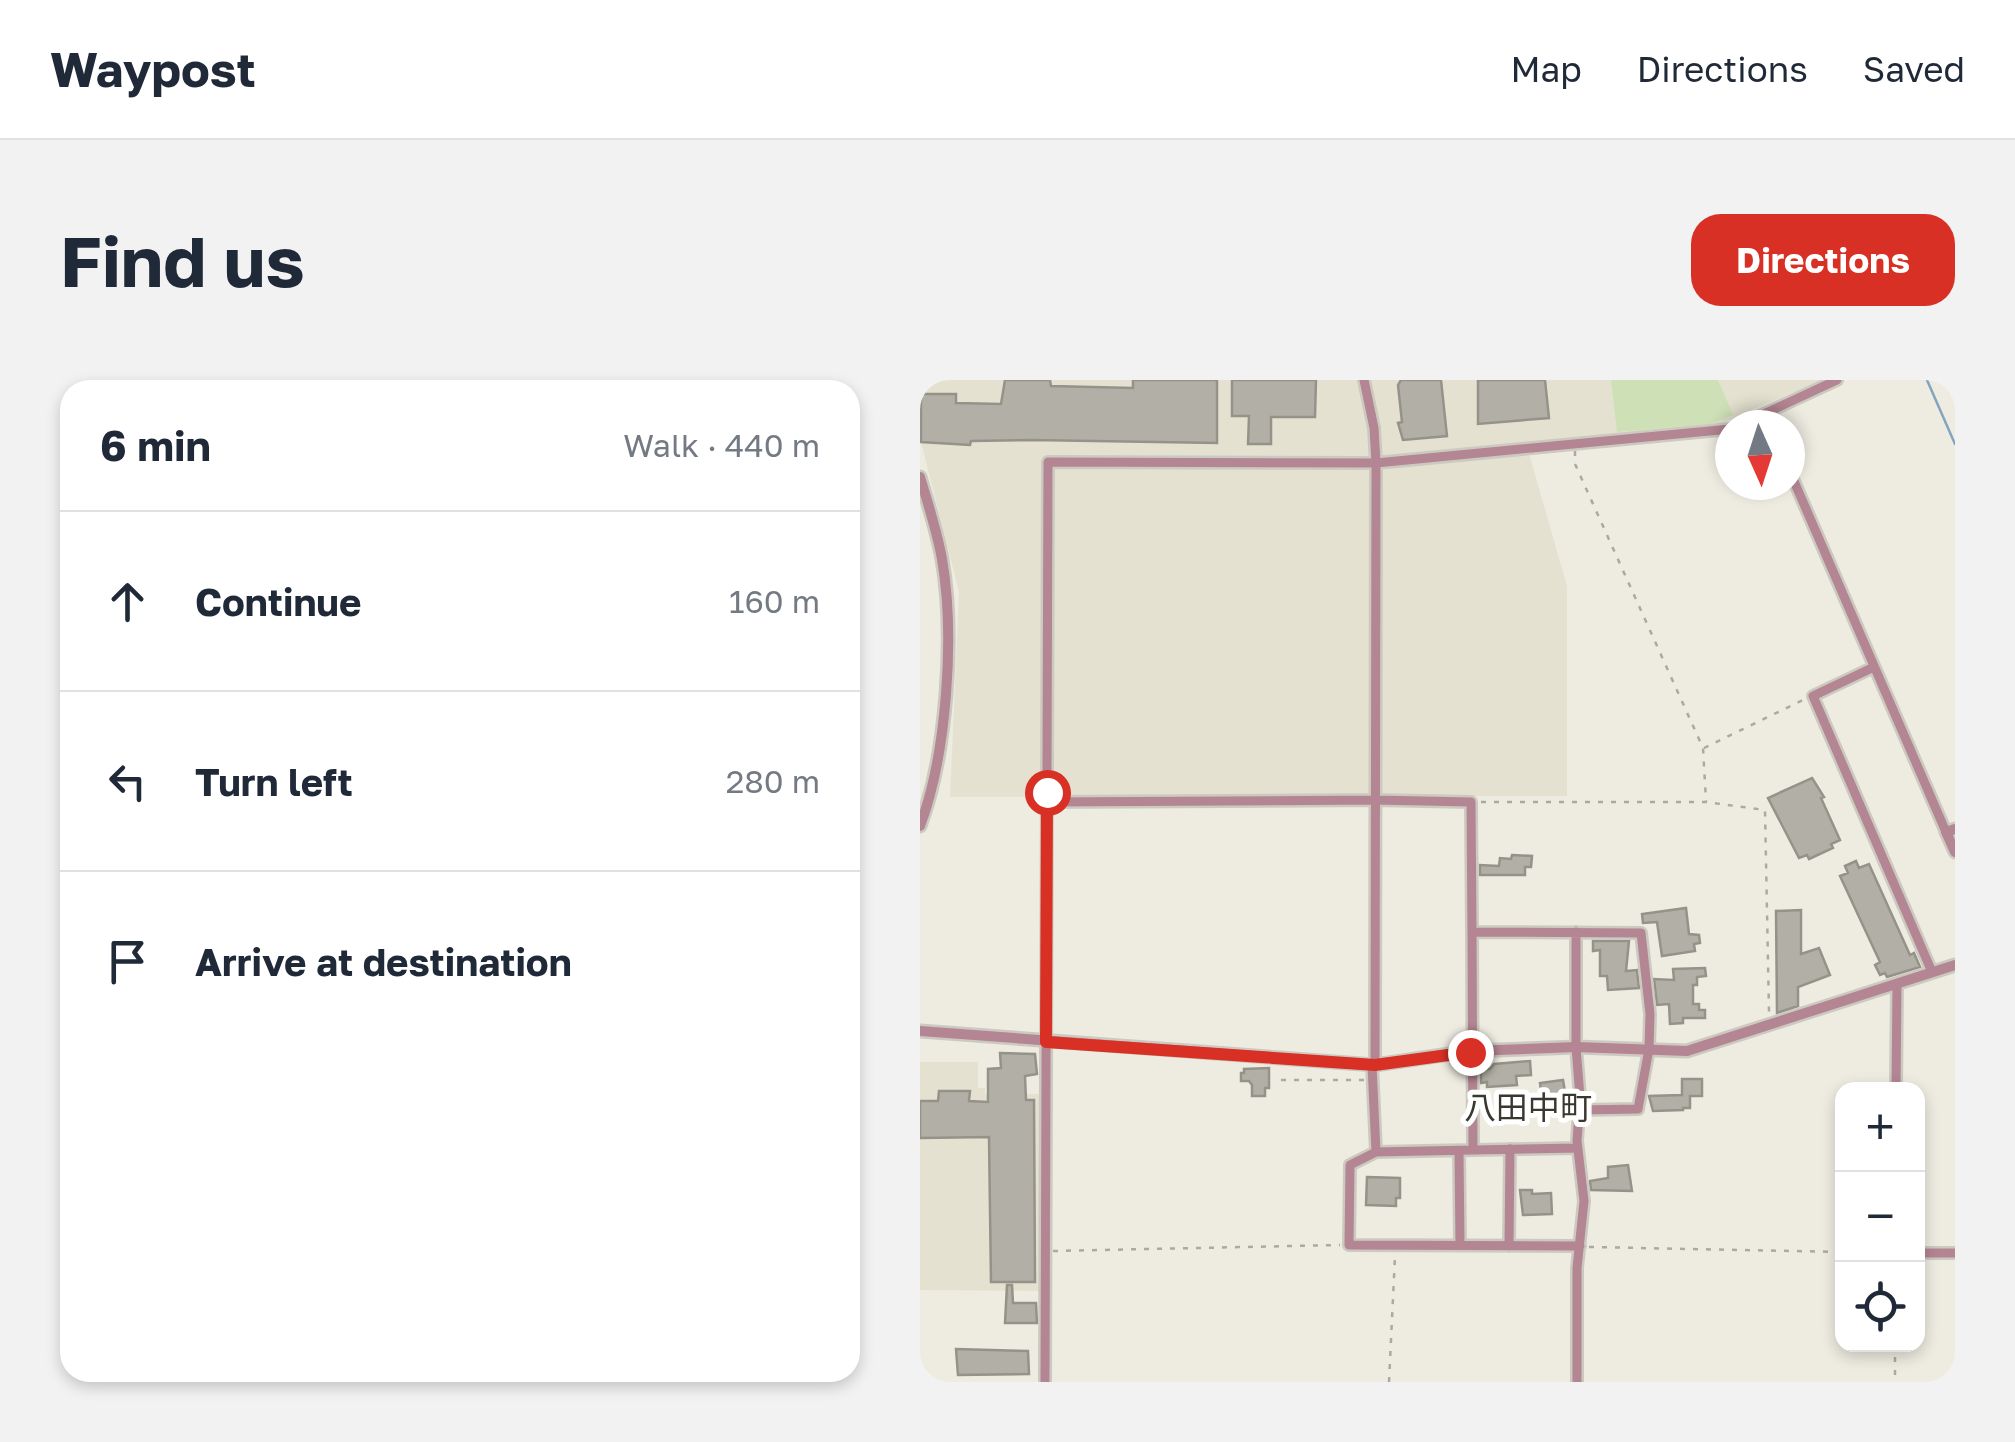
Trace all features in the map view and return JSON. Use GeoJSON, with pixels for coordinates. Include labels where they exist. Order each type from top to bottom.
{"type":"FeatureCollection","features":[{"type":"Feature","properties":{"kind":"street"},"geometry":{"type":"LineString","coordinates":[[1364,380],[1374,428],[1376,463],[1372,1080],[1376,1152]]}},
{"type":"Feature","properties":{"kind":"street"},"geometry":{"type":"LineString","coordinates":[[1784,410],[1837,380]]}},
{"type":"Feature","properties":{"kind":"street"},"geometry":{"type":"LineString","coordinates":[[1045,1382],[1048,462],[1376,463],[1715,430]]}},
{"type":"Feature","properties":{"kind":"street"},"geometry":{"type":"LineString","coordinates":[[920,477],[942,557],[947,636],[940,746],[932,792],[920,826]]}},
{"type":"Feature","properties":{"kind":"street"},"geometry":{"type":"LineString","coordinates":[[1802,500],[1950,830],[1955,852]]}},
{"type":"Feature","properties":{"kind":"street"},"geometry":{"type":"LineString","coordinates":[[1874,666],[1813,696],[1932,972]]}},
{"type":"Feature","properties":{"kind":"street"},"geometry":{"type":"LineString","coordinates":[[1047,802],[1472,802],[1473,1150]]}},
{"type":"Feature","properties":{"kind":"street"},"geometry":{"type":"LineString","coordinates":[[1472,932],[1641,933],[1650,1014],[1649,1049],[1638,1109],[1579,1110]]}},
{"type":"Feature","properties":{"kind":"street"},"geometry":{"type":"LineString","coordinates":[[1576,932],[1578,1148],[1584,1201],[1577,1382]]}},
{"type":"Feature","properties":{"kind":"street"},"geometry":{"type":"LineString","coordinates":[[920,1031],[1373,1065],[1470,1052],[1576,1046],[1687,1051],[1955,965]]}},
{"type":"Feature","properties":{"kind":"street"},"geometry":{"type":"LineString","coordinates":[[1896,1082],[1897,985]]}},
{"type":"Feature","properties":{"kind":"street"},"geometry":{"type":"LineString","coordinates":[[1578,1148],[1376,1152],[1350,1165],[1350,1245],[1580,1246]]}},
{"type":"Feature","properties":{"kind":"street"},"geometry":{"type":"LineString","coordinates":[[1509,1246],[1510,1150]]}},
{"type":"Feature","properties":{"kind":"street"},"geometry":{"type":"LineString","coordinates":[[1458,1151],[1460,1245]]}},
{"type":"Feature","properties":{"kind":"street"},"geometry":{"type":"LineString","coordinates":[[1925,1253],[1955,1253]]}},
{"type":"Feature","properties":{"kind":"path"},"geometry":{"type":"LineString","coordinates":[[1575,444],[1576,464],[1703,748],[1706,802]]}},
{"type":"Feature","properties":{"kind":"path"},"geometry":{"type":"LineString","coordinates":[[1703,748],[1813,696]]}},
{"type":"Feature","properties":{"kind":"path"},"geometry":{"type":"LineString","coordinates":[[1472,802],[1706,802],[1765,810],[1769,1024]]}},
{"type":"Feature","properties":{"kind":"path"},"geometry":{"type":"LineString","coordinates":[[1281,1080],[1372,1080]]}},
{"type":"Feature","properties":{"kind":"path"},"geometry":{"type":"LineString","coordinates":[[1389,1382],[1396,1244]]}},
{"type":"Feature","properties":{"kind":"path"},"geometry":{"type":"LineString","coordinates":[[1047,1251],[1350,1245]]}},
{"type":"Feature","properties":{"kind":"path"},"geometry":{"type":"LineString","coordinates":[[1580,1246],[1835,1252]]}},
{"type":"Feature","properties":{"kind":"path"},"geometry":{"type":"LineString","coordinates":[[1895,1352],[1895,1382]]}},
{"type":"Feature","properties":{"kind":"shaded area"},"geometry":{"type":"Polygon","coordinates":[[[920,380],[1822,380],[1752,410],[1715,410],[1715,426],[1526,443],[1567,586],[1567,796],[950,797],[959,592],[920,438],[920,380]]]}},
{"type":"Feature","properties":{"kind":"shaded area"},"geometry":{"type":"Polygon","coordinates":[[[920,1062],[978,1062],[978,1088],[985,1088],[985,1094],[1040,1094],[1041,1291],[920,1290],[920,1062]]]}},
{"type":"Feature","properties":{"kind":"green space"},"geometry":{"type":"Polygon","coordinates":[[[1611,380],[1718,380],[1731,410],[1715,410],[1715,422],[1710,424],[1617,432],[1611,380]]]}},
{"type":"Feature","properties":{"kind":"building"},"geometry":{"type":"Polygon","coordinates":[[[1005,380],[1050,380],[1051,386],[1133,388],[1133,380],[1217,380],[1217,443],[921,442],[921,394],[956,394],[956,403],[1001,404],[1005,380]]]}},
{"type":"Feature","properties":{"kind":"building"},"geometry":{"type":"Polygon","coordinates":[[[1232,380],[1316,380],[1315,417],[1271,417],[1271,444],[1248,444],[1249,416],[1232,416],[1232,380]]]}},
{"type":"Feature","properties":{"kind":"building"},"geometry":{"type":"Polygon","coordinates":[[[1401,380],[1441,380],[1447,436],[1403,440],[1398,423],[1402,422],[1398,385],[1401,380]]]}},
{"type":"Feature","properties":{"kind":"building"},"geometry":{"type":"Polygon","coordinates":[[[1478,380],[1545,380],[1549,418],[1478,424],[1478,380]]]}},
{"type":"Feature","properties":{"kind":"building"},"geometry":{"type":"Polygon","coordinates":[[[1812,778],[1824,797],[1821,798],[1840,840],[1831,844],[1833,848],[1809,859],[1807,855],[1799,858],[1768,798],[1812,778]]]}},
{"type":"Feature","properties":{"kind":"building"},"geometry":{"type":"Polygon","coordinates":[[[1512,855],[1532,856],[1525,875],[1480,875],[1480,865],[1499,866],[1500,858],[1511,859],[1512,855]]]}},
{"type":"Feature","properties":{"kind":"building"},"geometry":{"type":"Polygon","coordinates":[[[1856,861],[1859,868],[1869,864],[1910,955],[1914,953],[1920,967],[1887,977],[1885,973],[1880,975],[1875,965],[1880,962],[1840,876],[1848,873],[1845,866],[1856,861]]]}},
{"type":"Feature","properties":{"kind":"building"},"geometry":{"type":"Polygon","coordinates":[[[1686,908],[1689,934],[1699,935],[1700,943],[1694,944],[1695,951],[1662,956],[1657,922],[1643,923],[1642,914],[1686,908]]]}},
{"type":"Feature","properties":{"kind":"building"},"geometry":{"type":"Polygon","coordinates":[[[1801,910],[1801,954],[1819,948],[1830,975],[1798,987],[1798,1006],[1777,1013],[1776,911],[1801,910]]]}},
{"type":"Feature","properties":{"kind":"building"},"geometry":{"type":"Polygon","coordinates":[[[1593,941],[1629,941],[1626,971],[1637,970],[1639,988],[1608,990],[1607,976],[1600,976],[1600,950],[1593,951],[1593,941]]]}},
{"type":"Feature","properties":{"kind":"building"},"geometry":{"type":"Polygon","coordinates":[[[1705,968],[1706,976],[1697,977],[1697,985],[1693,985],[1693,1004],[1705,1010],[1705,1018],[1683,1018],[1683,1023],[1670,1024],[1669,1004],[1657,1005],[1654,979],[1674,980],[1673,969],[1705,968]]]}},
{"type":"Feature","properties":{"kind":"building"},"geometry":{"type":"Polygon","coordinates":[[[1000,1053],[1035,1054],[1037,1074],[1025,1076],[1026,1100],[1034,1100],[1035,1282],[991,1282],[989,1137],[920,1138],[920,1101],[938,1101],[939,1091],[970,1091],[969,1101],[988,1102],[988,1069],[1001,1068],[1000,1053]]]}},
{"type":"Feature","properties":{"kind":"building"},"geometry":{"type":"Polygon","coordinates":[[[1530,1061],[1531,1075],[1516,1076],[1517,1085],[1487,1087],[1487,1082],[1481,1083],[1481,1069],[1530,1061]]]}},
{"type":"Feature","properties":{"kind":"building"},"geometry":{"type":"Polygon","coordinates":[[[1269,1068],[1265,1096],[1252,1096],[1252,1085],[1241,1081],[1241,1073],[1244,1069],[1269,1068]]]}},
{"type":"Feature","properties":{"kind":"building"},"geometry":{"type":"Polygon","coordinates":[[[1682,1079],[1702,1079],[1702,1096],[1690,1096],[1690,1108],[1653,1111],[1649,1096],[1682,1095],[1682,1079]]]}},
{"type":"Feature","properties":{"kind":"building"},"geometry":{"type":"Polygon","coordinates":[[[1563,1080],[1566,1098],[1571,1098],[1571,1112],[1559,1117],[1558,1108],[1544,1110],[1540,1083],[1563,1080]]]}},
{"type":"Feature","properties":{"kind":"building"},"geometry":{"type":"Polygon","coordinates":[[[1628,1165],[1632,1191],[1591,1190],[1590,1181],[1608,1178],[1608,1167],[1628,1165]]]}},
{"type":"Feature","properties":{"kind":"building"},"geometry":{"type":"Polygon","coordinates":[[[1367,1177],[1400,1178],[1396,1206],[1366,1205],[1367,1177]]]}},
{"type":"Feature","properties":{"kind":"building"},"geometry":{"type":"Polygon","coordinates":[[[1520,1190],[1551,1193],[1552,1214],[1523,1215],[1520,1190]]]}},
{"type":"Feature","properties":{"kind":"building"},"geometry":{"type":"Polygon","coordinates":[[[1007,1285],[1012,1285],[1013,1303],[1036,1303],[1037,1323],[1005,1323],[1007,1285]]]}},
{"type":"Feature","properties":{"kind":"building"},"geometry":{"type":"Polygon","coordinates":[[[956,1349],[1028,1351],[1029,1374],[958,1375],[956,1349]]]}},
{"type":"Feature","properties":{"kind":"waterway"},"geometry":{"type":"LineString","coordinates":[[1927,380],[1955,444]]}},
{"type":"Feature","properties":{"kind":"district","name":"八田中町"},"geometry":{"type":"Point","coordinates":[1528,1108]}},
{"type":"Feature","properties":{"kind":"route"},"geometry":{"type":"LineString","coordinates":[[1047,792],[1046,1042],[1375,1065],[1470,1052]]}}]}
